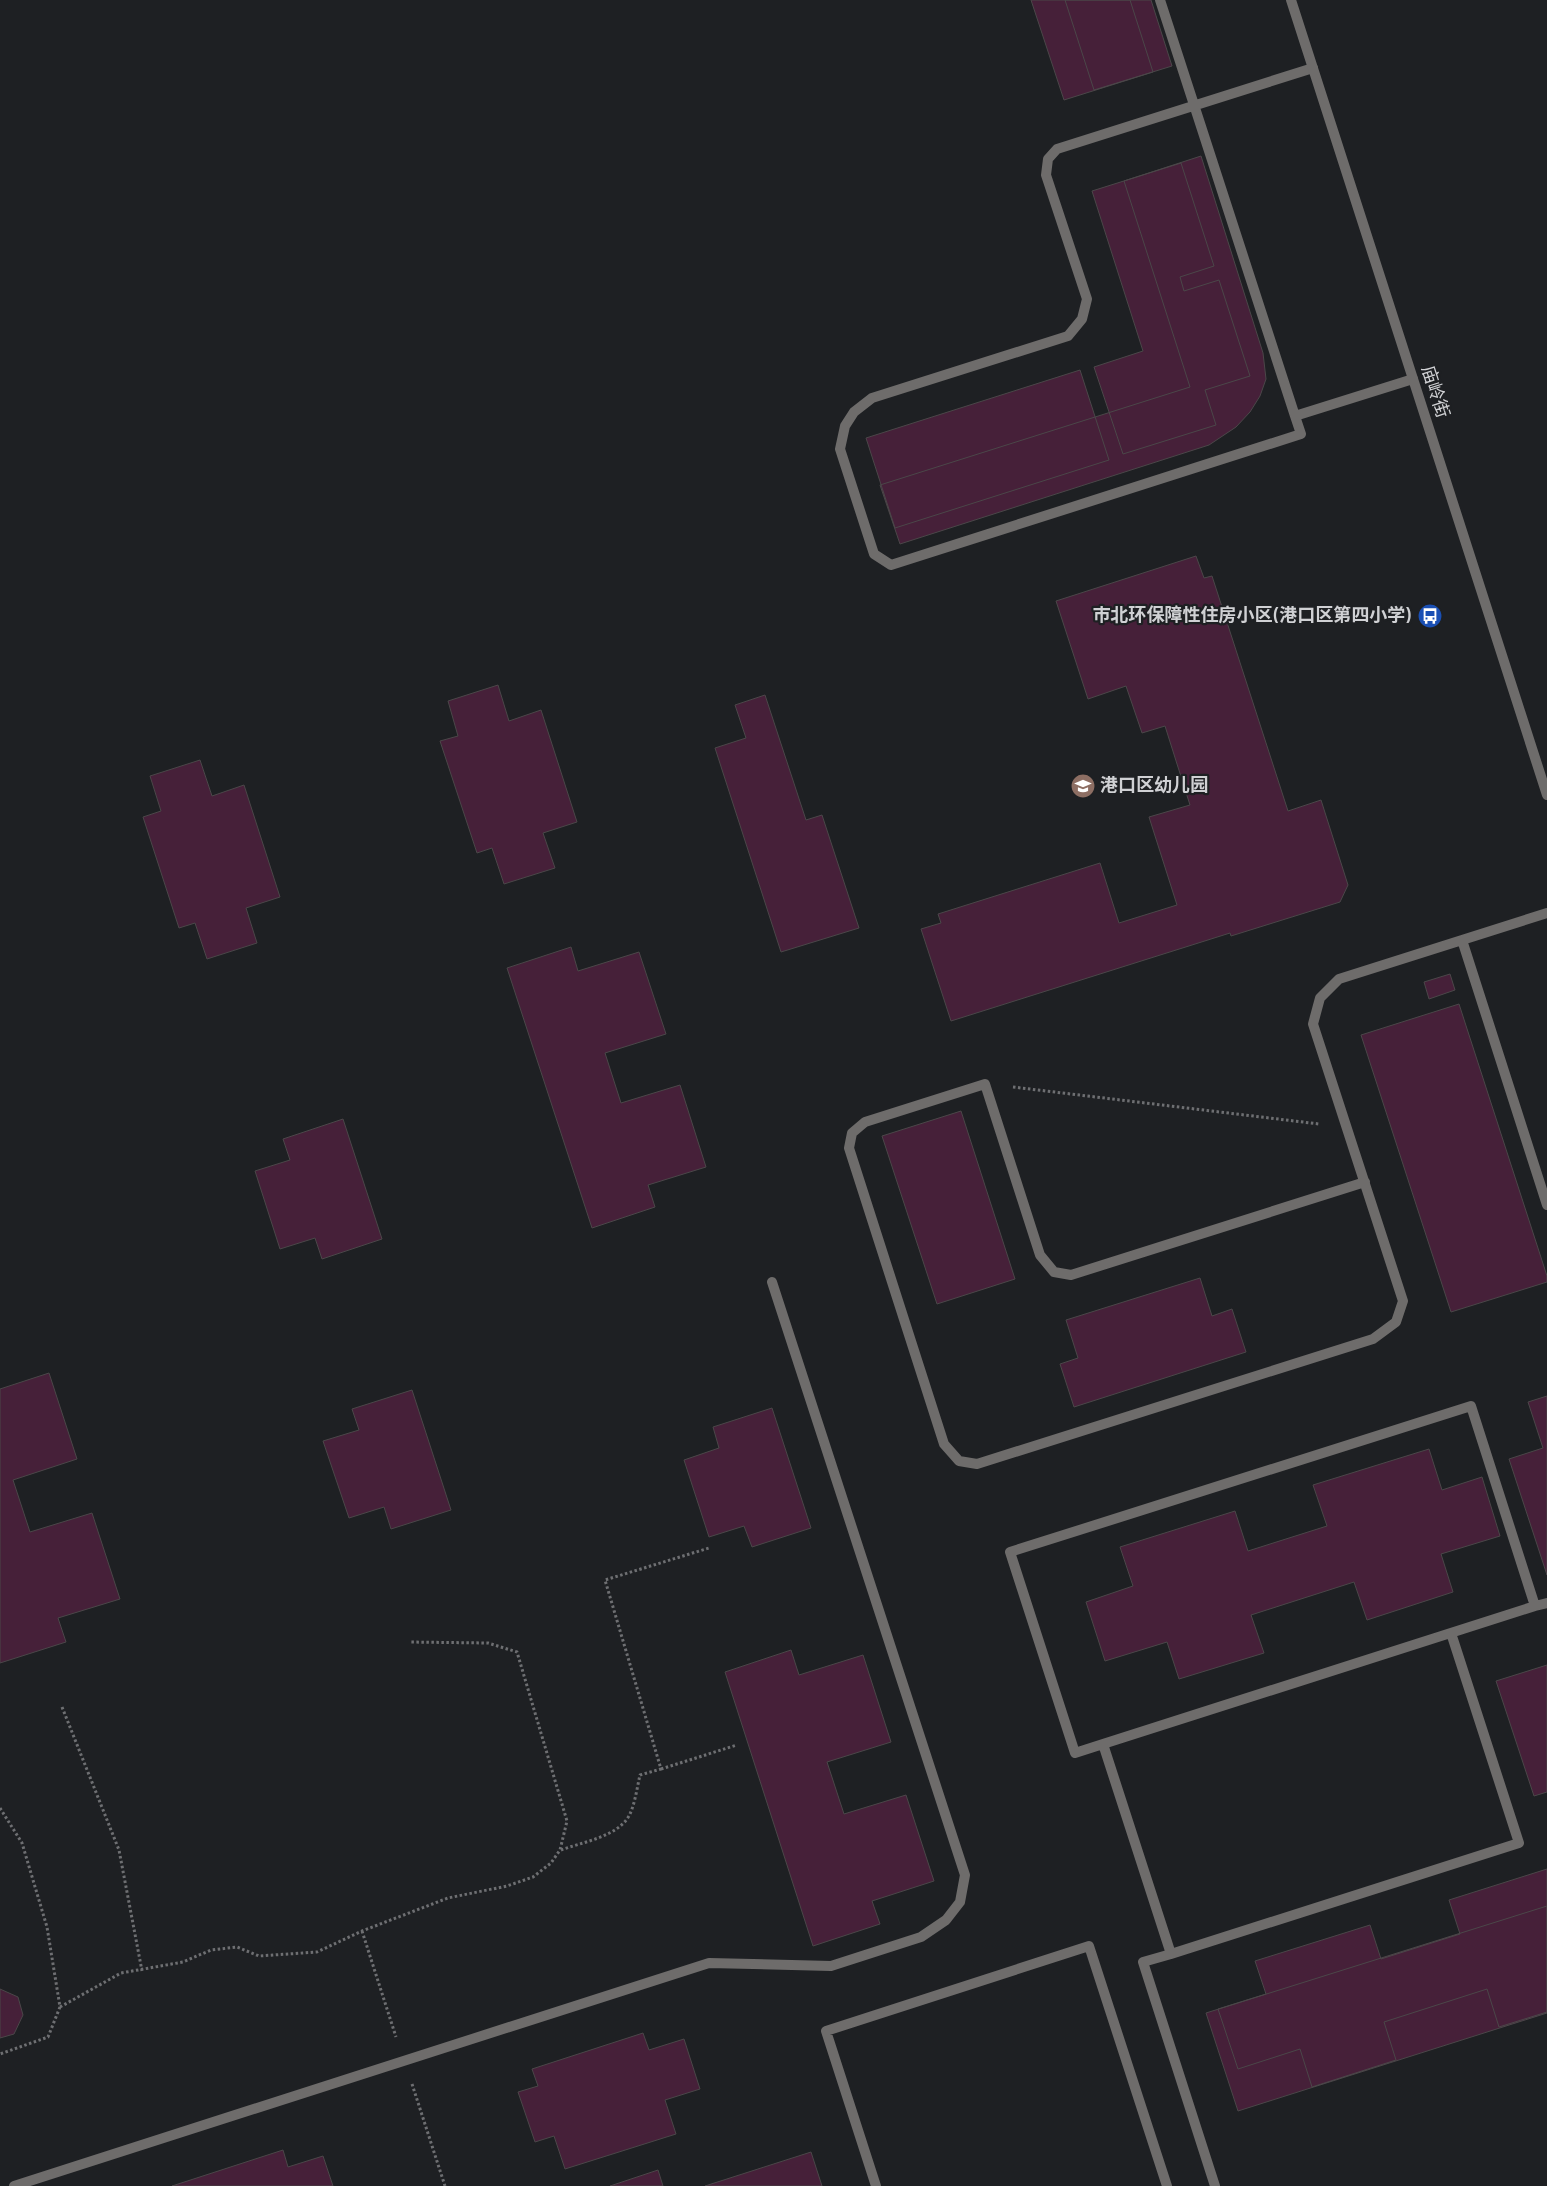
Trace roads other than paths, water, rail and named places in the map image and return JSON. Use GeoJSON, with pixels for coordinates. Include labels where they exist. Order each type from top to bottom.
{"type":"FeatureCollection","features":[{"type":"Feature","properties":{"kind":"street"},"geometry":{"type":"LineString","coordinates":[[1160,0],[1194,106],[1301,434],[891,565],[874,554],[840,449],[845,426],[854,412],[872,398],[1068,336],[1082,319],[1086,300],[1046,175],[1048,159],[1057,149],[1194,106],[1313,68]]}},
{"type":"Feature","properties":{"kind":"street","name":"庙岭街"},"geometry":{"type":"LineString","coordinates":[[1291,0],[1547,795]]}},
{"type":"Feature","properties":{"kind":"street"},"geometry":{"type":"LineString","coordinates":[[1295,416],[1413,379]]}},
{"type":"Feature","properties":{"kind":"street"},"geometry":{"type":"LineString","coordinates":[[1365,1182],[1071,1276],[1054,1272],[1040,1255],[985,1084],[865,1122],[852,1133],[849,1148],[944,1444],[959,1461],[977,1464],[1372,1339],[1396,1322],[1403,1301],[1365,1182],[1313,1024],[1320,998],[1339,979],[1547,913]]}},
{"type":"Feature","properties":{"kind":"street"},"geometry":{"type":"LineString","coordinates":[[1462,940],[1547,1204]]}},
{"type":"Feature","properties":{"kind":"street"},"geometry":{"type":"LineString","coordinates":[[14,2186],[709,1963],[831,1966],[921,1937],[946,1920],[960,1902],[965,1875],[772,1282]]}},
{"type":"Feature","properties":{"kind":"street"},"geometry":{"type":"LineString","coordinates":[[1536,1606],[1471,1406],[1010,1552],[1075,1752],[1547,1603]]}},
{"type":"Feature","properties":{"kind":"street"},"geometry":{"type":"LineString","coordinates":[[1215,2186],[1143,1962],[1519,1843],[1451,1633]]}},
{"type":"Feature","properties":{"kind":"street"},"geometry":{"type":"LineString","coordinates":[[1103,1744],[1171,1954]]}},
{"type":"Feature","properties":{"kind":"street"},"geometry":{"type":"LineString","coordinates":[[876,2186],[826,2031],[1089,1946],[1167,2186]]}},
{"type":"Feature","properties":{"kind":"place","name":"巿北环保障性住房小区(港口区第四小学)"},"geometry":{"type":"Point","coordinates":[1430,616]}},
{"type":"Feature","properties":{"kind":"place","name":"港口区幼儿园"},"geometry":{"type":"Point","coordinates":[1083,786]}}]}
